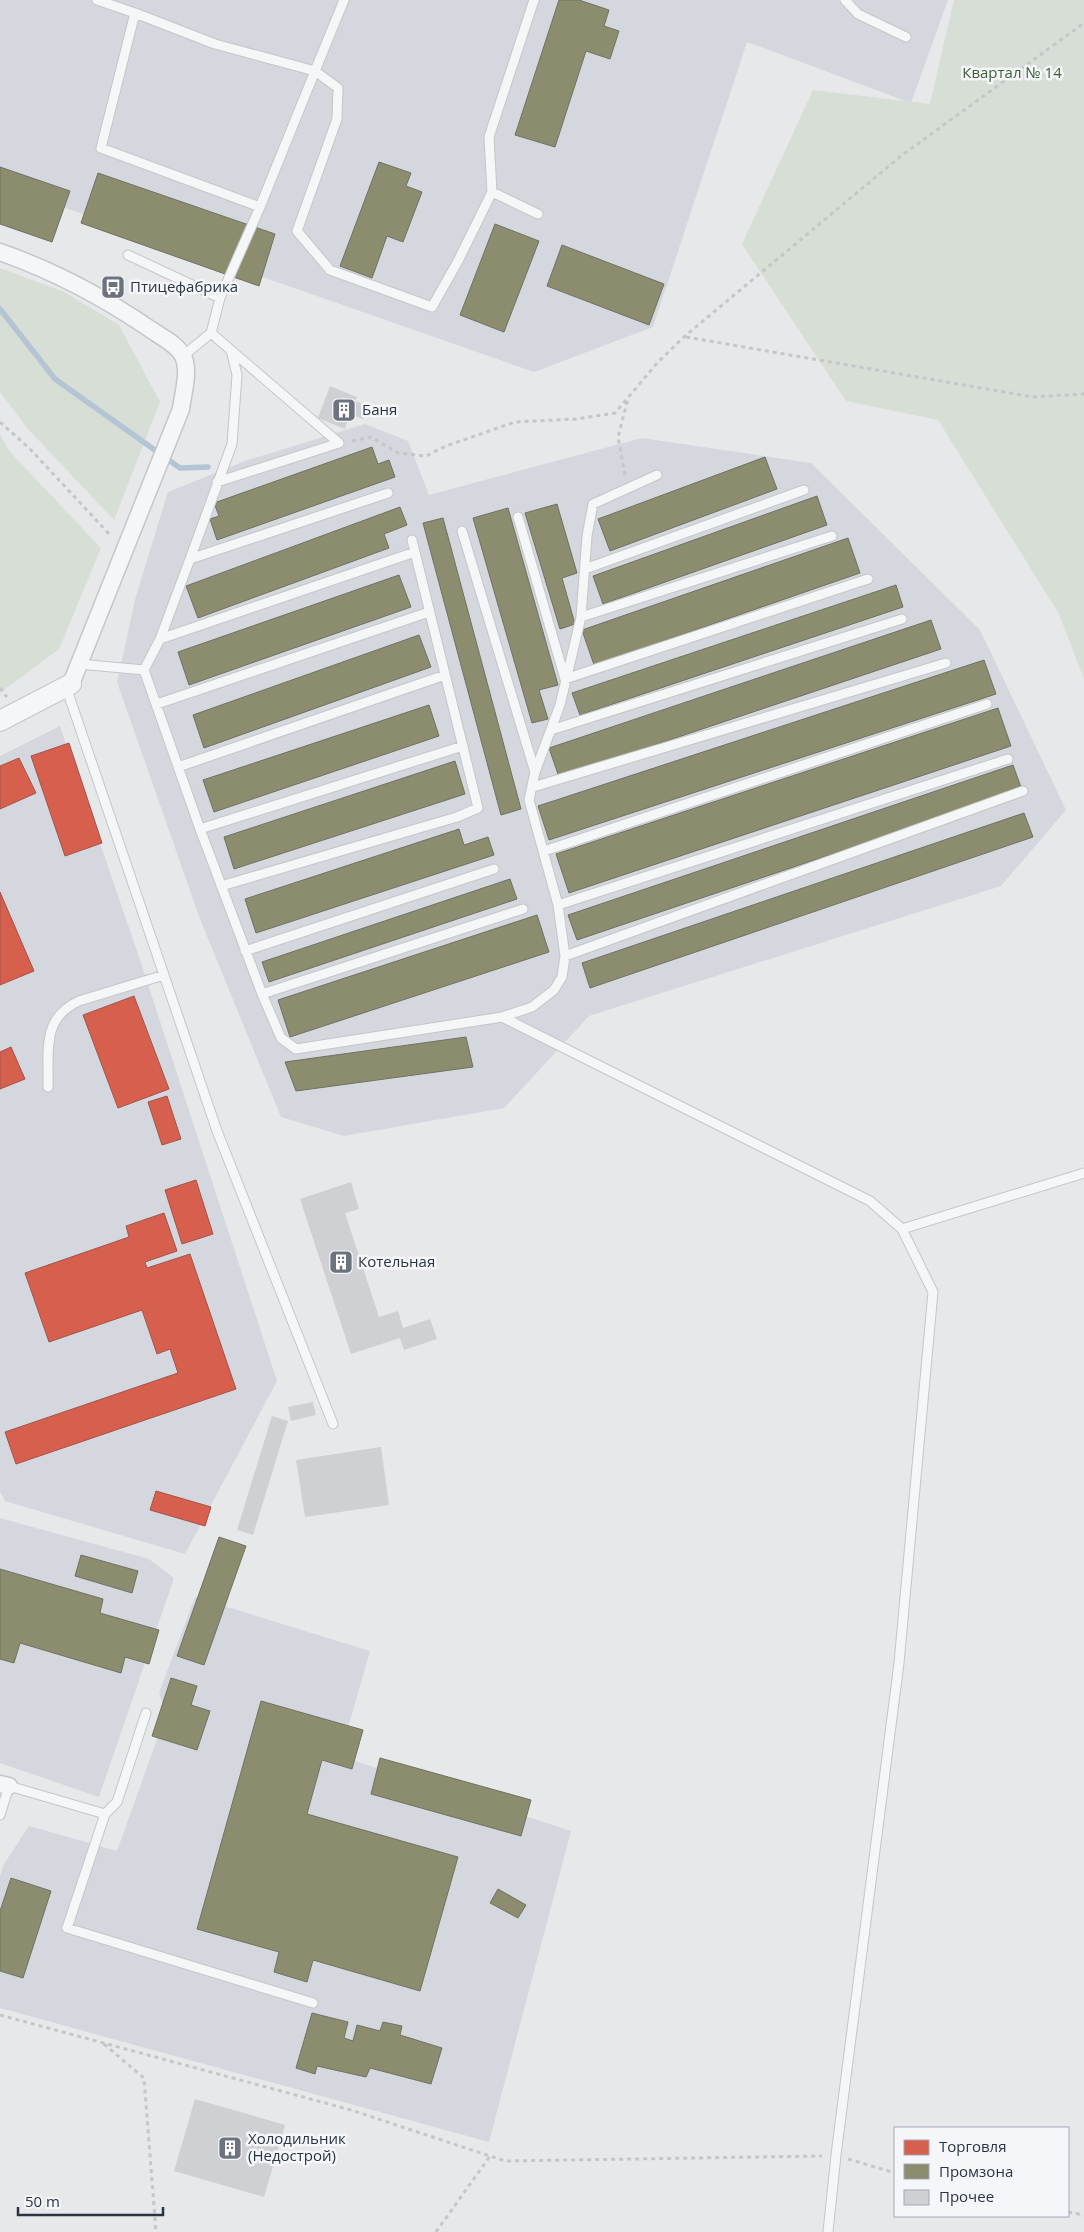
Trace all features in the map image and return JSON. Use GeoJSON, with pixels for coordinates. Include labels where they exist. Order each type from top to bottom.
{"type":"FeatureCollection","features":[{"type":"Feature","properties":{"kind":"street"},"geometry":{"type":"LineString","coordinates":[[0,252],[66,278],[98,296],[174,346],[183,356],[186,371],[182,409],[126,551],[79,664],[68,685],[0,720]]}},
{"type":"Feature","properties":{"kind":"lane"},"geometry":{"type":"LineString","coordinates":[[97,0],[214,44],[316,71],[338,88],[337,119],[296,231],[330,270],[432,307],[458,261],[492,192],[489,137],[534,0]]}},
{"type":"Feature","properties":{"kind":"lane"},"geometry":{"type":"LineString","coordinates":[[183,356],[211,334],[220,298],[260,206],[344,0]]}},
{"type":"Feature","properties":{"kind":"lane"},"geometry":{"type":"LineString","coordinates":[[845,0],[858,14],[906,37]]}},
{"type":"Feature","properties":{"kind":"lane"},"geometry":{"type":"LineString","coordinates":[[135,14],[101,148],[260,206]]}},
{"type":"Feature","properties":{"kind":"lane"},"geometry":{"type":"LineString","coordinates":[[492,192],[538,214]]}},
{"type":"Feature","properties":{"kind":"lane"},"geometry":{"type":"LineString","coordinates":[[128,255],[220,298]]}},
{"type":"Feature","properties":{"kind":"lane"},"geometry":{"type":"LineString","coordinates":[[211,334],[339,443]]}},
{"type":"Feature","properties":{"kind":"lane"},"geometry":{"type":"LineString","coordinates":[[231,350],[238,375],[232,444],[160,639],[144,670],[200,829],[262,994],[281,1038],[296,1049],[502,1017],[532,1007],[554,990],[562,977],[565,956],[558,905],[529,800],[535,772],[560,704],[581,617],[587,536],[593,504],[657,475]]}},
{"type":"Feature","properties":{"kind":"lane"},"geometry":{"type":"LineString","coordinates":[[217,482],[339,443]]}},
{"type":"Feature","properties":{"kind":"lane"},"geometry":{"type":"LineString","coordinates":[[585,569],[804,490]]}},
{"type":"Feature","properties":{"kind":"lane"},"geometry":{"type":"LineString","coordinates":[[190,559],[388,493]]}},
{"type":"Feature","properties":{"kind":"lane"},"geometry":{"type":"LineString","coordinates":[[518,518],[565,679]]}},
{"type":"Feature","properties":{"kind":"lane"},"geometry":{"type":"LineString","coordinates":[[462,531],[535,772]]}},
{"type":"Feature","properties":{"kind":"lane"},"geometry":{"type":"LineString","coordinates":[[581,617],[832,536]]}},
{"type":"Feature","properties":{"kind":"lane"},"geometry":{"type":"LineString","coordinates":[[221,886],[457,817],[478,808],[412,540]]}},
{"type":"Feature","properties":{"kind":"lane"},"geometry":{"type":"LineString","coordinates":[[160,639],[415,552]]}},
{"type":"Feature","properties":{"kind":"lane"},"geometry":{"type":"LineString","coordinates":[[565,679],[868,579]]}},
{"type":"Feature","properties":{"kind":"lane"},"geometry":{"type":"LineString","coordinates":[[157,704],[429,612]]}},
{"type":"Feature","properties":{"kind":"lane"},"geometry":{"type":"LineString","coordinates":[[551,730],[902,619]]}},
{"type":"Feature","properties":{"kind":"lane"},"geometry":{"type":"LineString","coordinates":[[533,787],[946,663]]}},
{"type":"Feature","properties":{"kind":"lane"},"geometry":{"type":"LineString","coordinates":[[79,664],[144,670]]}},
{"type":"Feature","properties":{"kind":"lane"},"geometry":{"type":"LineString","coordinates":[[178,766],[445,675]]}},
{"type":"Feature","properties":{"kind":"lane"},"geometry":{"type":"LineString","coordinates":[[68,685],[217,1131],[333,1424]]}},
{"type":"Feature","properties":{"kind":"lane"},"geometry":{"type":"LineString","coordinates":[[544,852],[987,704]]}},
{"type":"Feature","properties":{"kind":"lane"},"geometry":{"type":"LineString","coordinates":[[200,829],[463,746]]}},
{"type":"Feature","properties":{"kind":"lane"},"geometry":{"type":"LineString","coordinates":[[558,905],[1008,759]]}},
{"type":"Feature","properties":{"kind":"lane"},"geometry":{"type":"LineString","coordinates":[[565,956],[1023,791]]}},
{"type":"Feature","properties":{"kind":"lane"},"geometry":{"type":"LineString","coordinates":[[245,951],[494,869]]}},
{"type":"Feature","properties":{"kind":"lane"},"geometry":{"type":"LineString","coordinates":[[262,994],[522,908]]}},
{"type":"Feature","properties":{"kind":"lane"},"geometry":{"type":"LineString","coordinates":[[48,1087],[50,1032],[56,1018],[65,1007],[78,1001],[164,975]]}},
{"type":"Feature","properties":{"kind":"lane"},"geometry":{"type":"LineString","coordinates":[[502,1017],[870,1201],[902,1229],[934,1292],[899,1663],[836,2155],[828,2232]]}},
{"type":"Feature","properties":{"kind":"lane"},"geometry":{"type":"LineString","coordinates":[[902,1229],[1084,1173]]}},
{"type":"Feature","properties":{"kind":"lane"},"geometry":{"type":"LineString","coordinates":[[146,1713],[117,1802],[105,1814],[67,1928],[312,2003]]}},
{"type":"Feature","properties":{"kind":"lane"},"geometry":{"type":"LineString","coordinates":[[0,1814],[4,1785],[105,1814]]}},
{"type":"Feature","properties":{"kind":"path"},"geometry":{"type":"LineString","coordinates":[[339,443],[371,437],[398,452],[426,456],[446,446],[515,422],[576,419],[615,413],[658,362],[685,336],[900,156],[1084,23]]}},
{"type":"Feature","properties":{"kind":"path"},"geometry":{"type":"LineString","coordinates":[[685,336],[1033,397],[1084,394]]}},
{"type":"Feature","properties":{"kind":"path"},"geometry":{"type":"LineString","coordinates":[[628,488],[620,458],[618,437],[629,396]]}},
{"type":"Feature","properties":{"kind":"path"},"geometry":{"type":"LineString","coordinates":[[0,422],[30,449],[77,502],[126,551]]}},
{"type":"Feature","properties":{"kind":"path"},"geometry":{"type":"LineString","coordinates":[[0,2015],[351,2110],[504,2161],[836,2155],[894,2173]]}},
{"type":"Feature","properties":{"kind":"path"},"geometry":{"type":"LineString","coordinates":[[102,2042],[144,2078],[156,2232]]}},
{"type":"Feature","properties":{"kind":"path"},"geometry":{"type":"LineString","coordinates":[[436,2232],[490,2156]]}},
{"type":"Feature","properties":{"kind":"path"},"geometry":{"type":"LineString","coordinates":[[1069,2212],[1084,2215]]}},
{"type":"Feature","properties":{"kind":"shaded area"},"geometry":{"type":"Polygon","coordinates":[[[0,0],[948,0],[911,103],[747,42],[653,327],[534,372],[0,185],[0,0]]]}},
{"type":"Feature","properties":{"kind":"shaded area"},"geometry":{"type":"Polygon","coordinates":[[[365,424],[408,441],[429,495],[642,438],[811,463],[980,630],[1066,810],[1001,886],[589,1016],[504,1108],[344,1136],[281,1117],[200,919],[117,682],[136,596],[168,492],[245,461],[365,424]]]}},
{"type":"Feature","properties":{"kind":"shaded area"},"geometry":{"type":"Polygon","coordinates":[[[60,726],[142,966],[277,1381],[185,1554],[5,1501],[0,1492],[0,756],[60,726]]]}},
{"type":"Feature","properties":{"kind":"shaded area"},"geometry":{"type":"Polygon","coordinates":[[[0,1518],[149,1559],[174,1578],[99,1797],[0,1763],[0,1518]]]}},
{"type":"Feature","properties":{"kind":"shaded area"},"geometry":{"type":"Polygon","coordinates":[[[195,1597],[370,1651],[340,1756],[571,1831],[489,2142],[0,2008],[0,1876],[4,1864],[29,1826],[117,1851],[166,1714],[159,1693],[195,1597]]]}},
{"type":"Feature","properties":{"kind":"green space","name":"Квартал № 14"},"geometry":{"type":"Polygon","coordinates":[[[954,0],[1084,0],[1084,679],[1059,614],[938,420],[846,401],[742,244],[813,90],[930,104],[954,0]]]}},
{"type":"Feature","properties":{"kind":"green space"},"geometry":{"type":"Polygon","coordinates":[[[0,268],[64,292],[119,325],[160,402],[114,520],[28,429],[0,392],[0,268]]]}},
{"type":"Feature","properties":{"kind":"green space"},"geometry":{"type":"Polygon","coordinates":[[[0,434],[9,451],[101,548],[59,649],[0,693],[0,434]]]}},
{"type":"Feature","properties":{"kind":"building: Торговля"},"geometry":{"type":"Polygon","coordinates":[[[69,743],[102,843],[65,856],[31,756],[69,743]]]}},
{"type":"Feature","properties":{"kind":"building: Торговля"},"geometry":{"type":"Polygon","coordinates":[[[19,758],[36,793],[0,809],[0,766],[19,758]]]}},
{"type":"Feature","properties":{"kind":"building: Торговля"},"geometry":{"type":"Polygon","coordinates":[[[0,892],[34,971],[0,985],[0,892]]]}},
{"type":"Feature","properties":{"kind":"building: Торговля"},"geometry":{"type":"Polygon","coordinates":[[[134,996],[169,1089],[118,1108],[83,1015],[134,996]]]}},
{"type":"Feature","properties":{"kind":"building: Торговля"},"geometry":{"type":"Polygon","coordinates":[[[11,1047],[25,1079],[0,1089],[0,1052],[11,1047]]]}},
{"type":"Feature","properties":{"kind":"building: Торговля"},"geometry":{"type":"Polygon","coordinates":[[[167,1096],[181,1139],[162,1145],[148,1102],[167,1096]]]}},
{"type":"Feature","properties":{"kind":"building: Торговля"},"geometry":{"type":"Polygon","coordinates":[[[196,1180],[213,1234],[182,1244],[165,1190],[196,1180]]]}},
{"type":"Feature","properties":{"kind":"building: Торговля"},"geometry":{"type":"Polygon","coordinates":[[[164,1213],[177,1251],[145,1262],[147,1268],[190,1254],[236,1389],[16,1464],[5,1432],[178,1373],[170,1349],[157,1354],[142,1310],[49,1342],[25,1273],[129,1237],[126,1226],[164,1213]]]}},
{"type":"Feature","properties":{"kind":"building: Торговля"},"geometry":{"type":"Polygon","coordinates":[[[156,1491],[211,1507],[205,1526],[150,1510],[156,1491]]]}},
{"type":"Feature","properties":{"kind":"building: Промзона"},"geometry":{"type":"Polygon","coordinates":[[[559,0],[579,0],[609,10],[604,26],[619,31],[610,59],[586,51],[555,147],[515,135],[559,0]]]}},
{"type":"Feature","properties":{"kind":"building: Промзона"},"geometry":{"type":"Polygon","coordinates":[[[379,162],[411,173],[406,186],[422,192],[403,242],[387,236],[372,278],[340,266],[379,162]]]}},
{"type":"Feature","properties":{"kind":"building: Промзона"},"geometry":{"type":"Polygon","coordinates":[[[0,167],[70,191],[52,242],[0,224],[0,167]]]}},
{"type":"Feature","properties":{"kind":"building: Промзона"},"geometry":{"type":"Polygon","coordinates":[[[98,173],[275,234],[259,286],[81,223],[98,173]]]}},
{"type":"Feature","properties":{"kind":"building: Промзона"},"geometry":{"type":"Polygon","coordinates":[[[495,224],[539,241],[504,332],[460,315],[495,224]]]}},
{"type":"Feature","properties":{"kind":"building: Промзона"},"geometry":{"type":"Polygon","coordinates":[[[562,245],[664,284],[649,325],[547,286],[562,245]]]}},
{"type":"Feature","properties":{"kind":"building: Промзона"},"geometry":{"type":"Polygon","coordinates":[[[372,447],[378,464],[389,460],[395,477],[217,540],[210,519],[219,516],[214,503],[372,447]]]}},
{"type":"Feature","properties":{"kind":"building: Промзона"},"geometry":{"type":"Polygon","coordinates":[[[765,457],[777,489],[610,551],[598,519],[765,457]]]}},
{"type":"Feature","properties":{"kind":"building: Промзона"},"geometry":{"type":"Polygon","coordinates":[[[817,496],[827,525],[603,604],[593,576],[817,496]]]}},
{"type":"Feature","properties":{"kind":"building: Промзона"},"geometry":{"type":"Polygon","coordinates":[[[557,504],[577,573],[562,578],[575,624],[560,629],[525,513],[557,504]]]}},
{"type":"Feature","properties":{"kind":"building: Промзона"},"geometry":{"type":"Polygon","coordinates":[[[400,507],[407,525],[384,534],[389,548],[198,618],[186,586],[400,507]]]}},
{"type":"Feature","properties":{"kind":"building: Промзона"},"geometry":{"type":"Polygon","coordinates":[[[508,508],[558,685],[539,690],[548,719],[532,723],[473,518],[508,508]]]}},
{"type":"Feature","properties":{"kind":"building: Промзона"},"geometry":{"type":"Polygon","coordinates":[[[443,518],[521,809],[501,815],[423,523],[443,518]]]}},
{"type":"Feature","properties":{"kind":"building: Промзона"},"geometry":{"type":"Polygon","coordinates":[[[848,538],[860,573],[594,665],[582,630],[848,538]]]}},
{"type":"Feature","properties":{"kind":"building: Промзона"},"geometry":{"type":"Polygon","coordinates":[[[399,575],[411,607],[189,685],[178,652],[399,575]]]}},
{"type":"Feature","properties":{"kind":"building: Промзона"},"geometry":{"type":"Polygon","coordinates":[[[896,585],[903,607],[580,715],[572,693],[896,585]]]}},
{"type":"Feature","properties":{"kind":"building: Промзона"},"geometry":{"type":"Polygon","coordinates":[[[931,620],[941,649],[559,777],[549,748],[931,620]]]}},
{"type":"Feature","properties":{"kind":"building: Промзона"},"geometry":{"type":"Polygon","coordinates":[[[419,635],[431,667],[204,748],[193,715],[419,635]]]}},
{"type":"Feature","properties":{"kind":"building: Промзона"},"geometry":{"type":"Polygon","coordinates":[[[984,660],[996,694],[549,840],[538,806],[984,660]]]}},
{"type":"Feature","properties":{"kind":"building: Промзона"},"geometry":{"type":"Polygon","coordinates":[[[429,705],[439,736],[214,812],[203,780],[429,705]]]}},
{"type":"Feature","properties":{"kind":"building: Промзона"},"geometry":{"type":"Polygon","coordinates":[[[998,708],[1011,746],[569,893],[556,854],[998,708]]]}},
{"type":"Feature","properties":{"kind":"building: Промзона"},"geometry":{"type":"Polygon","coordinates":[[[455,761],[465,794],[234,869],[224,837],[455,761]]]}},
{"type":"Feature","properties":{"kind":"building: Промзона"},"geometry":{"type":"Polygon","coordinates":[[[1013,765],[1022,790],[577,940],[568,915],[1013,765]]]}},
{"type":"Feature","properties":{"kind":"building: Промзона"},"geometry":{"type":"Polygon","coordinates":[[[1024,813],[1033,837],[590,988],[582,963],[1024,813]]]}},
{"type":"Feature","properties":{"kind":"building: Промзона"},"geometry":{"type":"Polygon","coordinates":[[[459,829],[464,845],[488,837],[494,855],[256,933],[245,899],[459,829]]]}},
{"type":"Feature","properties":{"kind":"building: Промзона"},"geometry":{"type":"Polygon","coordinates":[[[510,879],[517,899],[269,982],[262,962],[510,879]]]}},
{"type":"Feature","properties":{"kind":"building: Промзона"},"geometry":{"type":"Polygon","coordinates":[[[537,915],[549,952],[290,1037],[278,1000],[537,915]]]}},
{"type":"Feature","properties":{"kind":"building: Промзона"},"geometry":{"type":"Polygon","coordinates":[[[466,1037],[473,1067],[296,1091],[285,1062],[466,1037]]]}},
{"type":"Feature","properties":{"kind":"building: Промзона"},"geometry":{"type":"Polygon","coordinates":[[[219,1537],[246,1546],[204,1665],[177,1656],[219,1537]]]}},
{"type":"Feature","properties":{"kind":"building: Промзона"},"geometry":{"type":"Polygon","coordinates":[[[81,1555],[138,1571],[132,1593],[75,1576],[81,1555]]]}},
{"type":"Feature","properties":{"kind":"building: Промзона"},"geometry":{"type":"Polygon","coordinates":[[[0,1569],[103,1599],[100,1613],[159,1630],[149,1664],[125,1657],[121,1673],[20,1643],[14,1663],[0,1659],[0,1569]]]}},
{"type":"Feature","properties":{"kind":"building: Промзона"},"geometry":{"type":"Polygon","coordinates":[[[171,1678],[197,1686],[191,1705],[210,1711],[197,1750],[152,1736],[171,1678]]]}},
{"type":"Feature","properties":{"kind":"building: Промзона"},"geometry":{"type":"Polygon","coordinates":[[[261,1701],[363,1730],[352,1769],[322,1760],[307,1814],[458,1857],[420,1991],[313,1960],[307,1982],[274,1972],[279,1952],[197,1929],[261,1701]]]}},
{"type":"Feature","properties":{"kind":"building: Промзона"},"geometry":{"type":"Polygon","coordinates":[[[380,1758],[531,1800],[521,1836],[371,1794],[380,1758]]]}},
{"type":"Feature","properties":{"kind":"building: Промзона"},"geometry":{"type":"Polygon","coordinates":[[[11,1878],[51,1891],[23,1978],[0,1971],[0,1911],[11,1878]]]}},
{"type":"Feature","properties":{"kind":"building: Промзона"},"geometry":{"type":"Polygon","coordinates":[[[498,1889],[526,1905],[518,1918],[490,1903],[498,1889]]]}},
{"type":"Feature","properties":{"kind":"building: Промзона"},"geometry":{"type":"Polygon","coordinates":[[[312,2013],[348,2022],[344,2038],[353,2041],[357,2025],[380,2031],[383,2022],[402,2026],[400,2035],[442,2048],[431,2084],[370,2068],[366,2077],[317,2066],[315,2074],[296,2068],[312,2013]]]}},
{"type":"Feature","properties":{"kind":"building: Прочее","name":"Баня"},"geometry":{"type":"Polygon","coordinates":[[[330,386],[357,397],[355,401],[368,406],[363,419],[350,414],[345,429],[318,418],[330,386]]]}},
{"type":"Feature","properties":{"kind":"building: Прочее","name":"Котельная"},"geometry":{"type":"Polygon","coordinates":[[[351,1182],[359,1209],[345,1213],[379,1317],[398,1311],[403,1328],[430,1319],[437,1339],[404,1350],[400,1338],[351,1354],[300,1199],[351,1182]]]}},
{"type":"Feature","properties":{"kind":"building: Прочее"},"geometry":{"type":"Polygon","coordinates":[[[313,1402],[316,1415],[291,1421],[288,1407],[313,1402]]]}},
{"type":"Feature","properties":{"kind":"building: Прочее"},"geometry":{"type":"Polygon","coordinates":[[[272,1416],[288,1421],[253,1535],[237,1530],[272,1416]]]}},
{"type":"Feature","properties":{"kind":"building: Прочее"},"geometry":{"type":"Polygon","coordinates":[[[381,1447],[389,1505],[305,1517],[296,1460],[381,1447]]]}},
{"type":"Feature","properties":{"kind":"building: Прочее","name":"Холодильник (Недострой)"},"geometry":{"type":"Polygon","coordinates":[[[195,2099],[285,2125],[264,2197],[174,2171],[195,2099]]]}},
{"type":"Feature","properties":{"kind":"waterway"},"geometry":{"type":"LineString","coordinates":[[0,309],[55,379],[180,468],[208,467]]}},
{"type":"Feature","properties":{"kind":"place","name":"Птицефабрика"},"geometry":{"type":"Point","coordinates":[113,287]}},
{"type":"Feature","properties":{"kind":"place","name":"Баня"},"geometry":{"type":"Point","coordinates":[344,410]}},
{"type":"Feature","properties":{"kind":"place","name":"Котельная"},"geometry":{"type":"Point","coordinates":[341,1262]}},
{"type":"Feature","properties":{"kind":"place","name":"Холодильник (Недострой)"},"geometry":{"type":"Point","coordinates":[230,2148]}}]}
